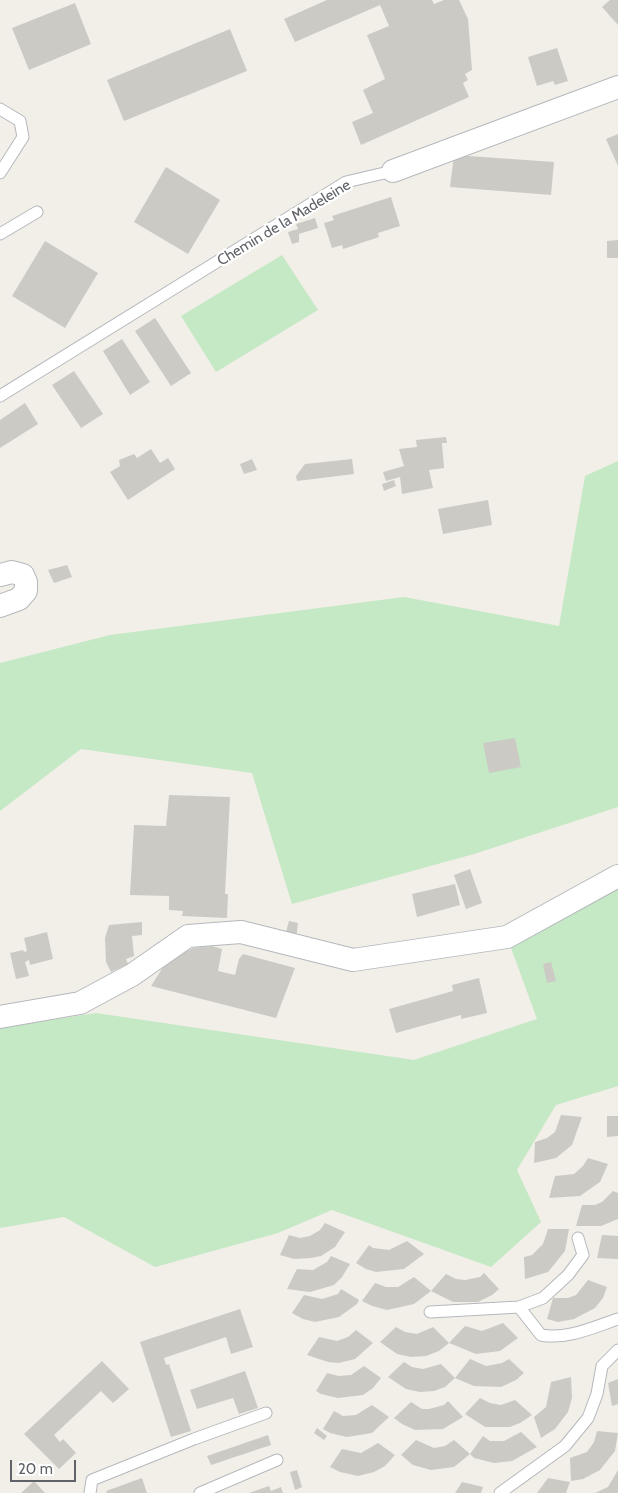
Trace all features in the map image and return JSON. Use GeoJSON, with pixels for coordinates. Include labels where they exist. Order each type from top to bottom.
{"type":"FeatureCollection","features":[{"type":"Feature","properties":{"kind":"street","name":"Chemin de la Madeleine"},"geometry":{"type":"LineString","coordinates":[[393,171],[618,87]]}},
{"type":"Feature","properties":{"kind":"street"},"geometry":{"type":"LineString","coordinates":[[0,575],[12,572],[23,575],[26,582],[26,591],[19,599],[0,606]]}},
{"type":"Feature","properties":{"kind":"street"},"geometry":{"type":"LineString","coordinates":[[0,1017],[80,1003],[132,975],[188,936],[241,932],[353,960],[507,937],[618,876]]}},
{"type":"Feature","properties":{"kind":"lane"},"geometry":{"type":"LineString","coordinates":[[0,109],[20,121],[23,137],[0,173]]}},
{"type":"Feature","properties":{"kind":"lane","name":"Chemin de la Madeleine"},"geometry":{"type":"LineString","coordinates":[[0,396],[346,182],[393,171]]}},
{"type":"Feature","properties":{"kind":"lane"},"geometry":{"type":"LineString","coordinates":[[0,234],[38,212]]}},
{"type":"Feature","properties":{"kind":"lane"},"geometry":{"type":"LineString","coordinates":[[430,1312],[519,1306],[543,1298],[568,1275],[583,1255],[578,1238]]}},
{"type":"Feature","properties":{"kind":"lane"},"geometry":{"type":"LineString","coordinates":[[519,1306],[541,1335],[551,1337],[578,1333],[618,1319]]}},
{"type":"Feature","properties":{"kind":"lane"},"geometry":{"type":"LineString","coordinates":[[500,1493],[565,1446],[588,1418],[597,1394],[602,1366],[618,1350]]}},
{"type":"Feature","properties":{"kind":"lane"},"geometry":{"type":"LineString","coordinates":[[90,1493],[92,1480],[194,1439],[266,1413]]}},
{"type":"Feature","properties":{"kind":"lane"},"geometry":{"type":"LineString","coordinates":[[200,1493],[277,1460]]}},
{"type":"Feature","properties":{"kind":"green space"},"geometry":{"type":"Polygon","coordinates":[[[282,255],[318,310],[216,372],[181,316],[282,255]]]}},
{"type":"Feature","properties":{"kind":"green space"},"geometry":{"type":"Polygon","coordinates":[[[618,461],[618,807],[474,854],[292,904],[252,773],[81,749],[0,811],[0,663],[110,635],[404,597],[559,626],[585,476],[618,461]]]}},
{"type":"Feature","properties":{"kind":"green space"},"geometry":{"type":"Polygon","coordinates":[[[618,876],[618,1086],[556,1105],[517,1170],[541,1222],[491,1267],[332,1210],[278,1233],[155,1267],[64,1217],[0,1228],[0,1028],[96,1013],[414,1060],[537,1019],[507,937],[618,876]]]}},
{"type":"Feature","properties":{"kind":"building"},"geometry":{"type":"Polygon","coordinates":[[[327,0],[432,0],[434,4],[444,0],[459,0],[468,19],[472,70],[465,74],[468,80],[463,83],[469,97],[361,145],[352,122],[373,113],[363,90],[385,79],[367,35],[389,26],[380,5],[295,42],[284,19],[327,0]]]}},
{"type":"Feature","properties":{"kind":"building"},"geometry":{"type":"Polygon","coordinates":[[[610,0],[618,0],[618,25],[602,7],[610,0]]]}},
{"type":"Feature","properties":{"kind":"building"},"geometry":{"type":"Polygon","coordinates":[[[75,3],[91,44],[29,70],[12,28],[75,3]]]}},
{"type":"Feature","properties":{"kind":"building"},"geometry":{"type":"Polygon","coordinates":[[[230,29],[247,71],[124,121],[107,80],[230,29]]]}},
{"type":"Feature","properties":{"kind":"building"},"geometry":{"type":"Polygon","coordinates":[[[557,48],[568,81],[555,85],[553,81],[537,86],[528,57],[557,48]]]}},
{"type":"Feature","properties":{"kind":"building"},"geometry":{"type":"Polygon","coordinates":[[[618,134],[618,166],[606,139],[618,134]]]}},
{"type":"Feature","properties":{"kind":"building"},"geometry":{"type":"Polygon","coordinates":[[[454,155],[554,162],[551,195],[450,187],[454,155]]]}},
{"type":"Feature","properties":{"kind":"building"},"geometry":{"type":"Polygon","coordinates":[[[166,167],[220,200],[188,254],[134,222],[166,167]]]}},
{"type":"Feature","properties":{"kind":"building"},"geometry":{"type":"Polygon","coordinates":[[[391,197],[400,226],[378,233],[379,237],[343,249],[342,245],[332,248],[324,223],[334,220],[332,216],[391,197]]]}},
{"type":"Feature","properties":{"kind":"building"},"geometry":{"type":"Polygon","coordinates":[[[315,218],[318,228],[299,234],[299,242],[292,244],[288,232],[298,229],[296,224],[315,218]]]}},
{"type":"Feature","properties":{"kind":"building"},"geometry":{"type":"Polygon","coordinates":[[[618,240],[618,258],[607,258],[607,241],[618,240]]]}},
{"type":"Feature","properties":{"kind":"building"},"geometry":{"type":"Polygon","coordinates":[[[45,241],[98,273],[65,328],[12,296],[45,241]]]}},
{"type":"Feature","properties":{"kind":"building"},"geometry":{"type":"Polygon","coordinates":[[[155,318],[191,373],[171,386],[135,331],[155,318]]]}},
{"type":"Feature","properties":{"kind":"building"},"geometry":{"type":"Polygon","coordinates":[[[122,339],[150,382],[130,395],[103,351],[122,339]]]}},
{"type":"Feature","properties":{"kind":"building"},"geometry":{"type":"Polygon","coordinates":[[[74,371],[103,414],[81,428],[52,385],[74,371]]]}},
{"type":"Feature","properties":{"kind":"building"},"geometry":{"type":"Polygon","coordinates":[[[25,403],[38,424],[0,448],[0,420],[25,403]]]}},
{"type":"Feature","properties":{"kind":"building"},"geometry":{"type":"Polygon","coordinates":[[[446,437],[447,443],[442,443],[444,468],[429,470],[433,488],[402,494],[400,477],[386,481],[383,472],[404,466],[399,449],[417,447],[416,440],[446,437]]]}},
{"type":"Feature","properties":{"kind":"building"},"geometry":{"type":"Polygon","coordinates":[[[151,449],[160,463],[168,458],[175,469],[128,500],[110,472],[120,466],[119,460],[134,454],[137,458],[151,449]]]}},
{"type":"Feature","properties":{"kind":"building"},"geometry":{"type":"Polygon","coordinates":[[[252,459],[257,470],[244,474],[240,464],[252,459]]]}},
{"type":"Feature","properties":{"kind":"building"},"geometry":{"type":"Polygon","coordinates":[[[352,459],[354,474],[297,481],[296,476],[305,464],[352,459]]]}},
{"type":"Feature","properties":{"kind":"building"},"geometry":{"type":"Polygon","coordinates":[[[394,480],[396,486],[384,491],[382,484],[394,480]]]}},
{"type":"Feature","properties":{"kind":"building"},"geometry":{"type":"Polygon","coordinates":[[[488,500],[492,525],[443,534],[438,509],[488,500]]]}},
{"type":"Feature","properties":{"kind":"building"},"geometry":{"type":"Polygon","coordinates":[[[67,565],[72,577],[54,583],[48,570],[67,565]]]}},
{"type":"Feature","properties":{"kind":"building"},"geometry":{"type":"Polygon","coordinates":[[[515,738],[521,767],[489,773],[483,743],[515,738]]]}},
{"type":"Feature","properties":{"kind":"building"},"geometry":{"type":"Polygon","coordinates":[[[169,795],[230,797],[225,894],[228,894],[227,918],[182,916],[183,911],[169,910],[169,896],[130,895],[134,825],[166,826],[169,795]]]}},
{"type":"Feature","properties":{"kind":"building"},"geometry":{"type":"Polygon","coordinates":[[[470,869],[482,903],[466,909],[454,875],[470,869]]]}},
{"type":"Feature","properties":{"kind":"building"},"geometry":{"type":"Polygon","coordinates":[[[455,884],[460,905],[417,917],[412,894],[455,884]]]}},
{"type":"Feature","properties":{"kind":"building"},"geometry":{"type":"Polygon","coordinates":[[[289,921],[298,923],[296,939],[285,936],[289,921]]]}},
{"type":"Feature","properties":{"kind":"building"},"geometry":{"type":"Polygon","coordinates":[[[142,922],[142,935],[132,936],[134,956],[126,959],[128,964],[111,972],[106,962],[105,938],[109,925],[142,922]]]}},
{"type":"Feature","properties":{"kind":"building"},"geometry":{"type":"Polygon","coordinates":[[[47,932],[53,959],[30,965],[29,960],[25,962],[29,976],[16,979],[10,953],[27,951],[24,938],[47,932]]]}},
{"type":"Feature","properties":{"kind":"building"},"geometry":{"type":"Polygon","coordinates":[[[212,946],[222,949],[218,971],[235,975],[239,959],[243,954],[295,968],[276,1018],[151,986],[167,961],[193,948],[212,946]]]}},
{"type":"Feature","properties":{"kind":"building"},"geometry":{"type":"Polygon","coordinates":[[[551,962],[556,981],[547,983],[543,964],[551,962]]]}},
{"type":"Feature","properties":{"kind":"building"},"geometry":{"type":"Polygon","coordinates":[[[479,978],[487,1013],[461,1019],[461,1015],[396,1033],[389,1009],[453,991],[452,985],[479,978]]]}},
{"type":"Feature","properties":{"kind":"building"},"geometry":{"type":"Polygon","coordinates":[[[561,1115],[582,1117],[572,1145],[556,1158],[534,1163],[535,1142],[547,1138],[555,1132],[561,1115]]]}},
{"type":"Feature","properties":{"kind":"building"},"geometry":{"type":"Polygon","coordinates":[[[607,1116],[618,1116],[618,1136],[607,1137],[607,1116]]]}},
{"type":"Feature","properties":{"kind":"building"},"geometry":{"type":"Polygon","coordinates":[[[588,1158],[608,1164],[600,1182],[580,1196],[549,1198],[555,1176],[574,1174],[583,1166],[588,1158]]]}},
{"type":"Feature","properties":{"kind":"building"},"geometry":{"type":"Polygon","coordinates":[[[613,1191],[618,1193],[618,1219],[601,1226],[576,1226],[582,1205],[595,1205],[602,1202],[613,1191]]]}},
{"type":"Feature","properties":{"kind":"building"},"geometry":{"type":"Polygon","coordinates":[[[325,1223],[345,1232],[335,1247],[321,1256],[311,1258],[294,1259],[280,1255],[289,1235],[300,1238],[310,1236],[320,1230],[325,1223]]]}},
{"type":"Feature","properties":{"kind":"building"},"geometry":{"type":"Polygon","coordinates":[[[548,1229],[569,1229],[565,1251],[548,1272],[525,1279],[524,1257],[532,1255],[543,1244],[548,1229]]]}},
{"type":"Feature","properties":{"kind":"building"},"geometry":{"type":"Polygon","coordinates":[[[602,1235],[618,1236],[618,1259],[597,1258],[602,1235]]]}},
{"type":"Feature","properties":{"kind":"building"},"geometry":{"type":"Polygon","coordinates":[[[407,1241],[424,1254],[404,1269],[376,1272],[356,1263],[369,1245],[373,1248],[389,1250],[407,1241]]]}},
{"type":"Feature","properties":{"kind":"building"},"geometry":{"type":"Polygon","coordinates":[[[331,1256],[350,1264],[342,1277],[334,1285],[310,1292],[287,1289],[297,1269],[313,1270],[327,1262],[331,1256]]]}},
{"type":"Feature","properties":{"kind":"building"},"geometry":{"type":"Polygon","coordinates":[[[484,1273],[499,1289],[478,1302],[453,1302],[431,1291],[446,1274],[456,1279],[465,1280],[480,1277],[484,1273]]]}},
{"type":"Feature","properties":{"kind":"building"},"geometry":{"type":"Polygon","coordinates":[[[414,1277],[431,1291],[414,1304],[387,1310],[362,1301],[375,1283],[386,1287],[398,1287],[414,1277]]]}},
{"type":"Feature","properties":{"kind":"building"},"geometry":{"type":"Polygon","coordinates":[[[588,1280],[607,1287],[603,1298],[595,1308],[574,1319],[558,1322],[547,1319],[553,1298],[568,1298],[576,1295],[588,1280]]]}},
{"type":"Feature","properties":{"kind":"building"},"geometry":{"type":"Polygon","coordinates":[[[341,1289],[359,1300],[357,1304],[339,1317],[315,1322],[303,1319],[292,1313],[304,1295],[322,1299],[338,1294],[341,1289]]]}},
{"type":"Feature","properties":{"kind":"building"},"geometry":{"type":"Polygon","coordinates":[[[240,1309],[253,1347],[231,1354],[226,1337],[164,1358],[166,1365],[169,1364],[191,1431],[171,1437],[140,1342],[240,1309]]]}},
{"type":"Feature","properties":{"kind":"building"},"geometry":{"type":"Polygon","coordinates":[[[503,1323],[518,1338],[500,1351],[476,1354],[449,1343],[465,1326],[482,1331],[503,1323]]]}},
{"type":"Feature","properties":{"kind":"building"},"geometry":{"type":"Polygon","coordinates":[[[396,1327],[405,1332],[417,1334],[433,1327],[449,1343],[439,1351],[426,1356],[411,1357],[397,1354],[380,1342],[396,1327]]]}},
{"type":"Feature","properties":{"kind":"building"},"geometry":{"type":"Polygon","coordinates":[[[356,1330],[373,1343],[355,1359],[339,1363],[328,1362],[307,1355],[319,1337],[337,1341],[348,1337],[356,1330]]]}},
{"type":"Feature","properties":{"kind":"building"},"geometry":{"type":"Polygon","coordinates":[[[470,1359],[486,1366],[502,1363],[509,1359],[524,1373],[516,1380],[501,1387],[474,1386],[455,1378],[470,1359]]]}},
{"type":"Feature","properties":{"kind":"building"},"geometry":{"type":"Polygon","coordinates":[[[102,1361],[129,1389],[113,1403],[101,1391],[54,1435],[60,1442],[63,1439],[76,1453],[59,1469],[24,1434],[102,1361]]]}},
{"type":"Feature","properties":{"kind":"building"},"geometry":{"type":"Polygon","coordinates":[[[404,1362],[412,1367],[423,1369],[441,1364],[455,1378],[445,1387],[434,1391],[420,1392],[406,1389],[388,1377],[404,1362]]]}},
{"type":"Feature","properties":{"kind":"building"},"geometry":{"type":"Polygon","coordinates":[[[364,1366],[381,1378],[373,1388],[363,1395],[338,1398],[316,1391],[327,1373],[339,1376],[351,1375],[364,1366]]]}},
{"type":"Feature","properties":{"kind":"building"},"geometry":{"type":"Polygon","coordinates":[[[245,1371],[258,1408],[239,1414],[233,1398],[197,1409],[190,1390],[245,1371]]]}},
{"type":"Feature","properties":{"kind":"building"},"geometry":{"type":"Polygon","coordinates":[[[571,1377],[572,1398],[568,1412],[555,1429],[541,1438],[534,1417],[546,1407],[551,1382],[571,1377]]]}},
{"type":"Feature","properties":{"kind":"building"},"geometry":{"type":"Polygon","coordinates":[[[618,1379],[618,1404],[612,1406],[608,1383],[618,1379]]]}},
{"type":"Feature","properties":{"kind":"building"},"geometry":{"type":"Polygon","coordinates":[[[480,1398],[490,1403],[501,1405],[515,1400],[532,1415],[510,1427],[485,1427],[465,1414],[480,1398]]]}},
{"type":"Feature","properties":{"kind":"building"},"geometry":{"type":"Polygon","coordinates":[[[448,1401],[463,1417],[443,1429],[415,1430],[394,1418],[411,1402],[422,1409],[429,1409],[444,1405],[448,1401]]]}},
{"type":"Feature","properties":{"kind":"building"},"geometry":{"type":"Polygon","coordinates":[[[372,1405],[389,1417],[372,1433],[347,1437],[330,1433],[323,1429],[334,1411],[343,1416],[356,1415],[372,1405]]]}},
{"type":"Feature","properties":{"kind":"building"},"geometry":{"type":"Polygon","coordinates":[[[317,1428],[327,1436],[324,1440],[314,1433],[317,1428]]]}},
{"type":"Feature","properties":{"kind":"building"},"geometry":{"type":"Polygon","coordinates":[[[597,1431],[618,1433],[615,1451],[600,1470],[583,1479],[571,1481],[570,1458],[587,1452],[594,1442],[597,1431]]]}},
{"type":"Feature","properties":{"kind":"building"},"geometry":{"type":"Polygon","coordinates":[[[521,1432],[537,1447],[512,1461],[494,1463],[474,1458],[470,1454],[483,1436],[490,1441],[504,1441],[521,1432]]]}},
{"type":"Feature","properties":{"kind":"building"},"geometry":{"type":"Polygon","coordinates":[[[268,1435],[271,1445],[211,1465],[207,1456],[268,1435]]]}},
{"type":"Feature","properties":{"kind":"building"},"geometry":{"type":"Polygon","coordinates":[[[416,1440],[434,1448],[445,1446],[454,1440],[470,1454],[454,1467],[431,1470],[413,1465],[401,1455],[416,1440]]]}},
{"type":"Feature","properties":{"kind":"building"},"geometry":{"type":"Polygon","coordinates":[[[378,1443],[395,1455],[385,1466],[374,1472],[358,1476],[340,1472],[330,1467],[342,1449],[361,1453],[378,1443]]]}},
{"type":"Feature","properties":{"kind":"building"},"geometry":{"type":"Polygon","coordinates":[[[297,1470],[302,1487],[295,1490],[290,1472],[297,1470]]]}},
{"type":"Feature","properties":{"kind":"building"},"geometry":{"type":"Polygon","coordinates":[[[618,1470],[618,1493],[595,1493],[608,1487],[618,1470]]]}},
{"type":"Feature","properties":{"kind":"building"},"geometry":{"type":"Polygon","coordinates":[[[142,1478],[147,1493],[107,1493],[106,1491],[142,1478]]]}},
{"type":"Feature","properties":{"kind":"building"},"geometry":{"type":"Polygon","coordinates":[[[548,1478],[570,1482],[566,1493],[537,1493],[548,1478]]]}},
{"type":"Feature","properties":{"kind":"building"},"geometry":{"type":"Polygon","coordinates":[[[34,1481],[45,1493],[21,1493],[34,1481]]]}},
{"type":"Feature","properties":{"kind":"building"},"geometry":{"type":"Polygon","coordinates":[[[462,1482],[483,1487],[481,1493],[455,1493],[462,1482]]]}},
{"type":"Feature","properties":{"kind":"building"},"geometry":{"type":"Polygon","coordinates":[[[269,1486],[271,1491],[281,1487],[283,1493],[249,1493],[269,1486]]]}}]}
